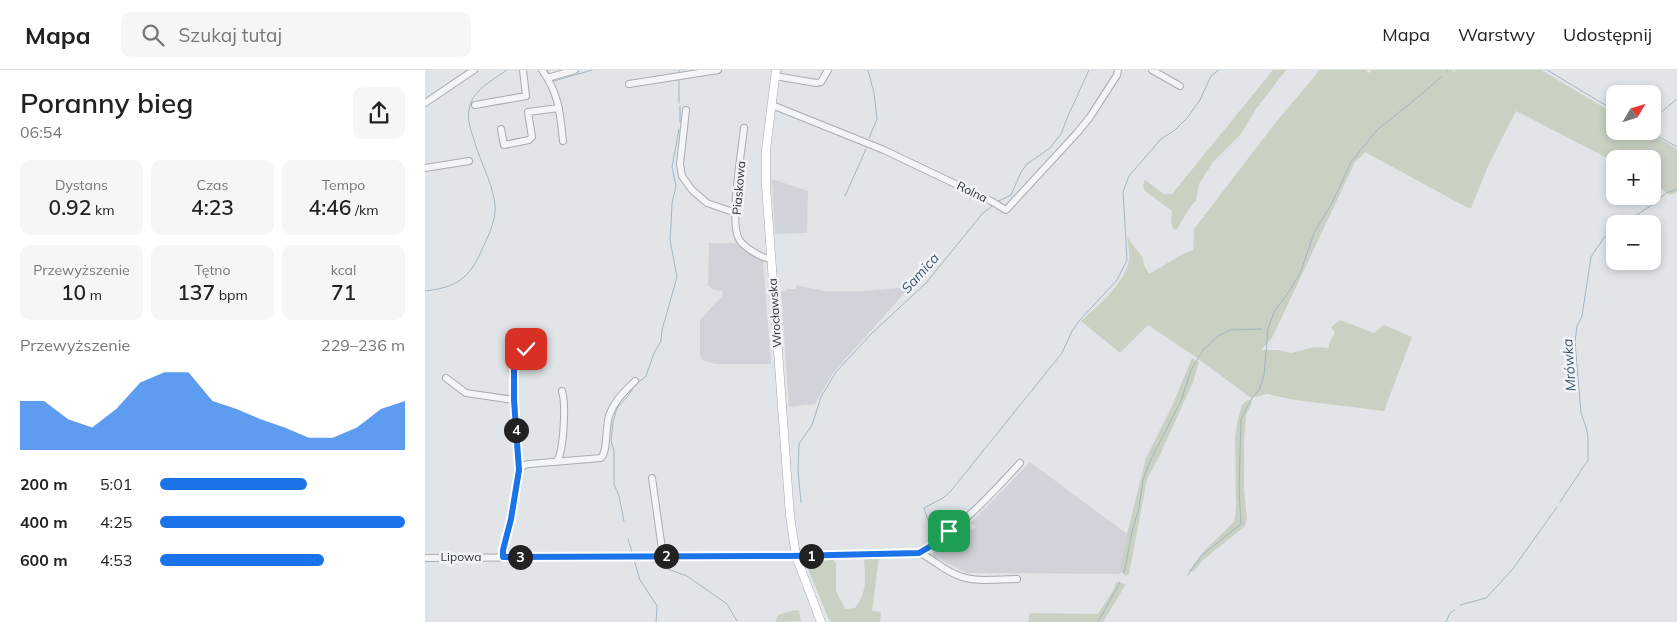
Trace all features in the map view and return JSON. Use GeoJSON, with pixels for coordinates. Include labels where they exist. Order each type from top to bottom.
{"type":"FeatureCollection","features":[{"type":"Feature","properties":{"kind":"main road","name":"Wrocławska"},"geometry":{"type":"LineString","coordinates":[[775,73],[766,165],[790,516],[796,556],[821,622]]}},
{"type":"Feature","properties":{"kind":"street"},"geometry":{"type":"LineString","coordinates":[[425,103],[474,70]]}},
{"type":"Feature","properties":{"kind":"street"},"geometry":{"type":"LineString","coordinates":[[475,106],[526,96],[523,70]]}},
{"type":"Feature","properties":{"kind":"street"},"geometry":{"type":"LineString","coordinates":[[541,70],[553,86],[559,108],[563,141]]}},
{"type":"Feature","properties":{"kind":"street"},"geometry":{"type":"LineString","coordinates":[[547,78],[575,70]]}},
{"type":"Feature","properties":{"kind":"street"},"geometry":{"type":"LineString","coordinates":[[629,84],[718,70]]}},
{"type":"Feature","properties":{"kind":"street"},"geometry":{"type":"LineString","coordinates":[[775,73],[816,83],[821,82],[828,70]]}},
{"type":"Feature","properties":{"kind":"street","name":"Rolna"},"geometry":{"type":"LineString","coordinates":[[772,105],[884,150],[1006,210],[1064,149],[1090,117],[1117,75],[1117,70]]}},
{"type":"Feature","properties":{"kind":"street"},"geometry":{"type":"LineString","coordinates":[[1152,70],[1180,86]]}},
{"type":"Feature","properties":{"kind":"street"},"geometry":{"type":"LineString","coordinates":[[501,129],[504,145],[529,140],[532,137],[528,112],[559,108]]}},
{"type":"Feature","properties":{"kind":"street"},"geometry":{"type":"LineString","coordinates":[[686,110],[680,164],[682,176],[707,203],[735,213]]}},
{"type":"Feature","properties":{"kind":"street","name":"Piaskowa"},"geometry":{"type":"LineString","coordinates":[[744,128],[735,213],[739,239],[763,258],[771,259]]}},
{"type":"Feature","properties":{"kind":"street"},"geometry":{"type":"LineString","coordinates":[[425,168],[469,161]]}},
{"type":"Feature","properties":{"kind":"street"},"geometry":{"type":"LineString","coordinates":[[503,557],[519,470],[514,400],[514,363],[526,349]]}},
{"type":"Feature","properties":{"kind":"street"},"geometry":{"type":"LineString","coordinates":[[446,378],[466,393],[514,400]]}},
{"type":"Feature","properties":{"kind":"street"},"geometry":{"type":"LineString","coordinates":[[519,470],[524,465],[595,460],[603,456],[609,414],[620,396],[635,381]]}},
{"type":"Feature","properties":{"kind":"street"},"geometry":{"type":"LineString","coordinates":[[557,462],[562,450],[565,408],[562,392]]}},
{"type":"Feature","properties":{"kind":"street"},"geometry":{"type":"LineString","coordinates":[[919,553],[931,546],[982,504],[1020,463]]}},
{"type":"Feature","properties":{"kind":"street"},"geometry":{"type":"LineString","coordinates":[[652,478],[663,556]]}},
{"type":"Feature","properties":{"kind":"street"},"geometry":{"type":"LineString","coordinates":[[919,553],[929,557],[941,567],[958,576],[973,580],[1017,578]]}},
{"type":"Feature","properties":{"kind":"street","name":"Lipowa"},"geometry":{"type":"LineString","coordinates":[[425,558],[796,556],[919,553]]}},
{"type":"Feature","properties":{"kind":"shaded area"},"geometry":{"type":"Polygon","coordinates":[[[1273,70],[1286,70],[1256,109],[1241,134],[1213,162],[1199,184],[1196,200],[1177,229],[1174,230],[1171,223],[1172,211],[1145,191],[1143,186],[1145,180],[1164,194],[1172,194],[1273,70]]]}},
{"type":"Feature","properties":{"kind":"shaded area"},"geometry":{"type":"Polygon","coordinates":[[[1320,70],[1365,70],[1369,73],[1372,70],[1452,70],[1454,72],[1457,70],[1541,70],[1606,109],[1606,140],[1661,140],[1677,149],[1677,192],[1670,195],[1661,189],[1661,150],[1606,150],[1606,157],[1516,111],[1489,164],[1471,208],[1365,152],[1355,162],[1272,338],[1261,350],[1279,350],[1291,353],[1314,347],[1329,348],[1335,332],[1331,327],[1340,320],[1374,333],[1384,325],[1412,337],[1384,411],[1295,400],[1267,394],[1251,398],[1148,325],[1120,353],[1081,321],[1110,294],[1122,277],[1129,260],[1127,237],[1143,258],[1144,265],[1149,274],[1193,250],[1194,229],[1276,122],[1320,70]]]}},
{"type":"Feature","properties":{"kind":"shaded area"},"geometry":{"type":"Polygon","coordinates":[[[772,179],[808,191],[807,233],[775,234],[772,179]]]}},
{"type":"Feature","properties":{"kind":"shaded area"},"geometry":{"type":"Polygon","coordinates":[[[709,243],[736,243],[763,261],[771,364],[716,364],[702,360],[700,355],[700,320],[723,295],[722,291],[714,290],[708,286],[709,243]]]}},
{"type":"Feature","properties":{"kind":"shaded area"},"geometry":{"type":"Polygon","coordinates":[[[796,285],[825,291],[863,291],[910,287],[833,373],[815,404],[789,407],[781,291],[796,289],[796,285]]]}},
{"type":"Feature","properties":{"kind":"shaded area"},"geometry":{"type":"Polygon","coordinates":[[[1192,358],[1199,362],[1193,382],[1147,479],[1129,574],[1126,576],[1120,571],[1146,458],[1172,406],[1192,358]]]}},
{"type":"Feature","properties":{"kind":"shaded area"},"geometry":{"type":"Polygon","coordinates":[[[1247,400],[1252,401],[1246,415],[1244,443],[1244,489],[1247,518],[1245,526],[1203,560],[1194,571],[1188,572],[1205,550],[1234,522],[1236,510],[1235,437],[1242,405],[1247,400]]]}},
{"type":"Feature","properties":{"kind":"shaded area"},"geometry":{"type":"Polygon","coordinates":[[[1030,462],[1127,534],[1120,574],[967,573],[933,556],[933,553],[967,525],[971,531],[976,527],[971,523],[1030,462]]]}},
{"type":"Feature","properties":{"kind":"shaded area"},"geometry":{"type":"Polygon","coordinates":[[[864,558],[879,558],[872,611],[881,612],[880,622],[830,622],[806,564],[833,559],[836,563],[836,591],[845,609],[855,608],[864,590],[864,558]]]}},
{"type":"Feature","properties":{"kind":"shaded area"},"geometry":{"type":"Polygon","coordinates":[[[1116,582],[1126,584],[1103,622],[1028,622],[1030,613],[1098,614],[1114,589],[1116,582]]]}},
{"type":"Feature","properties":{"kind":"shaded area"},"geometry":{"type":"Polygon","coordinates":[[[795,610],[799,611],[801,621],[775,622],[778,615],[795,610]]]}},
{"type":"Feature","properties":{"kind":"waterway"},"geometry":{"type":"LineString","coordinates":[[425,291],[443,288],[458,282],[464,277],[474,265],[491,230],[495,204],[491,186],[472,132],[469,114],[471,103],[478,92],[507,70]]}},
{"type":"Feature","properties":{"kind":"waterway"},"geometry":{"type":"LineString","coordinates":[[547,70],[549,74]]}},
{"type":"Feature","properties":{"kind":"waterway"},"geometry":{"type":"LineString","coordinates":[[552,79],[554,81],[592,70]]}},
{"type":"Feature","properties":{"kind":"waterway"},"geometry":{"type":"LineString","coordinates":[[868,70],[874,93],[877,119],[869,138]]}},
{"type":"Feature","properties":{"kind":"waterway","name":"Samica"},"geometry":{"type":"LineString","coordinates":[[997,202],[1011,195],[1021,172],[1027,164],[1050,148],[1061,134],[1089,70]]}},
{"type":"Feature","properties":{"kind":"waterway"},"geometry":{"type":"LineString","coordinates":[[934,539],[924,508],[950,492],[1062,353],[1079,321],[1117,280],[1127,260],[1123,192],[1129,176],[1161,139],[1175,130],[1187,118],[1200,100],[1211,76],[1219,70]]}},
{"type":"Feature","properties":{"kind":"waterway"},"geometry":{"type":"LineString","coordinates":[[1547,70],[1606,106]]}},
{"type":"Feature","properties":{"kind":"waterway"},"geometry":{"type":"LineString","coordinates":[[1188,575],[1201,556],[1241,524],[1239,488],[1241,419],[1252,398],[1259,390],[1264,376],[1268,329],[1274,312],[1301,271],[1314,233],[1332,203],[1351,162],[1377,130],[1441,77]]}},
{"type":"Feature","properties":{"kind":"waterway"},"geometry":{"type":"LineString","coordinates":[[679,79],[679,103]]}},
{"type":"Feature","properties":{"kind":"waterway"},"geometry":{"type":"LineString","coordinates":[[1661,112],[1677,99]]}},
{"type":"Feature","properties":{"kind":"waterway"},"geometry":{"type":"LineString","coordinates":[[680,106],[680,122]]}},
{"type":"Feature","properties":{"kind":"waterway"},"geometry":{"type":"LineString","coordinates":[[624,521],[619,496],[614,484],[614,451],[611,441],[613,422],[617,408],[634,386],[646,376],[654,353],[661,341],[662,330],[677,277],[670,240],[672,203],[676,186],[672,167],[679,129]]}},
{"type":"Feature","properties":{"kind":"waterway"},"geometry":{"type":"LineString","coordinates":[[1661,138],[1677,147]]}},
{"type":"Feature","properties":{"kind":"waterway"},"geometry":{"type":"LineString","coordinates":[[845,196],[866,149]]}},
{"type":"Feature","properties":{"kind":"waterway","name":"Mrówka"},"geometry":{"type":"LineString","coordinates":[[1636,215],[1666,193],[1677,189]]}},
{"type":"Feature","properties":{"kind":"waterway","name":"Samica"},"geometry":{"type":"LineString","coordinates":[[801,502],[798,471],[799,444],[812,425],[821,397],[836,372],[872,333],[926,283],[982,214],[992,206]]}},
{"type":"Feature","properties":{"kind":"waterway","name":"Mrówka"},"geometry":{"type":"LineString","coordinates":[[1560,502],[1588,460],[1588,437],[1581,413],[1575,342],[1577,326],[1582,316],[1591,257],[1606,236]]}},
{"type":"Feature","properties":{"kind":"waterway"},"geometry":{"type":"LineString","coordinates":[[1124,573],[1143,480],[1151,459],[1181,401],[1191,370],[1203,350],[1218,336],[1231,330],[1262,329]]}},
{"type":"Feature","properties":{"kind":"waterway","name":"Mrówka"},"geometry":{"type":"LineString","coordinates":[[1460,605],[1486,598],[1512,570],[1557,507]]}},
{"type":"Feature","properties":{"kind":"waterway"},"geometry":{"type":"LineString","coordinates":[[628,539],[632,552]]}},
{"type":"Feature","properties":{"kind":"waterway"},"geometry":{"type":"LineString","coordinates":[[634,560],[640,580],[657,606],[656,622]]}},
{"type":"Feature","properties":{"kind":"waterway"},"geometry":{"type":"LineString","coordinates":[[660,560],[668,569],[687,576],[727,604],[737,621]]}},
{"type":"Feature","properties":{"kind":"waterway"},"geometry":{"type":"LineString","coordinates":[[1098,622],[1120,582]]}},
{"type":"Feature","properties":{"kind":"waterway","name":"Mrówka"},"geometry":{"type":"LineString","coordinates":[[1446,622],[1450,613],[1455,610]]}},
{"type":"Feature","properties":{"kind":"route"},"geometry":{"type":"LineString","coordinates":[[526,349],[514,363],[514,400],[519,470],[503,557],[790,556],[919,553],[949,531]]}}]}
